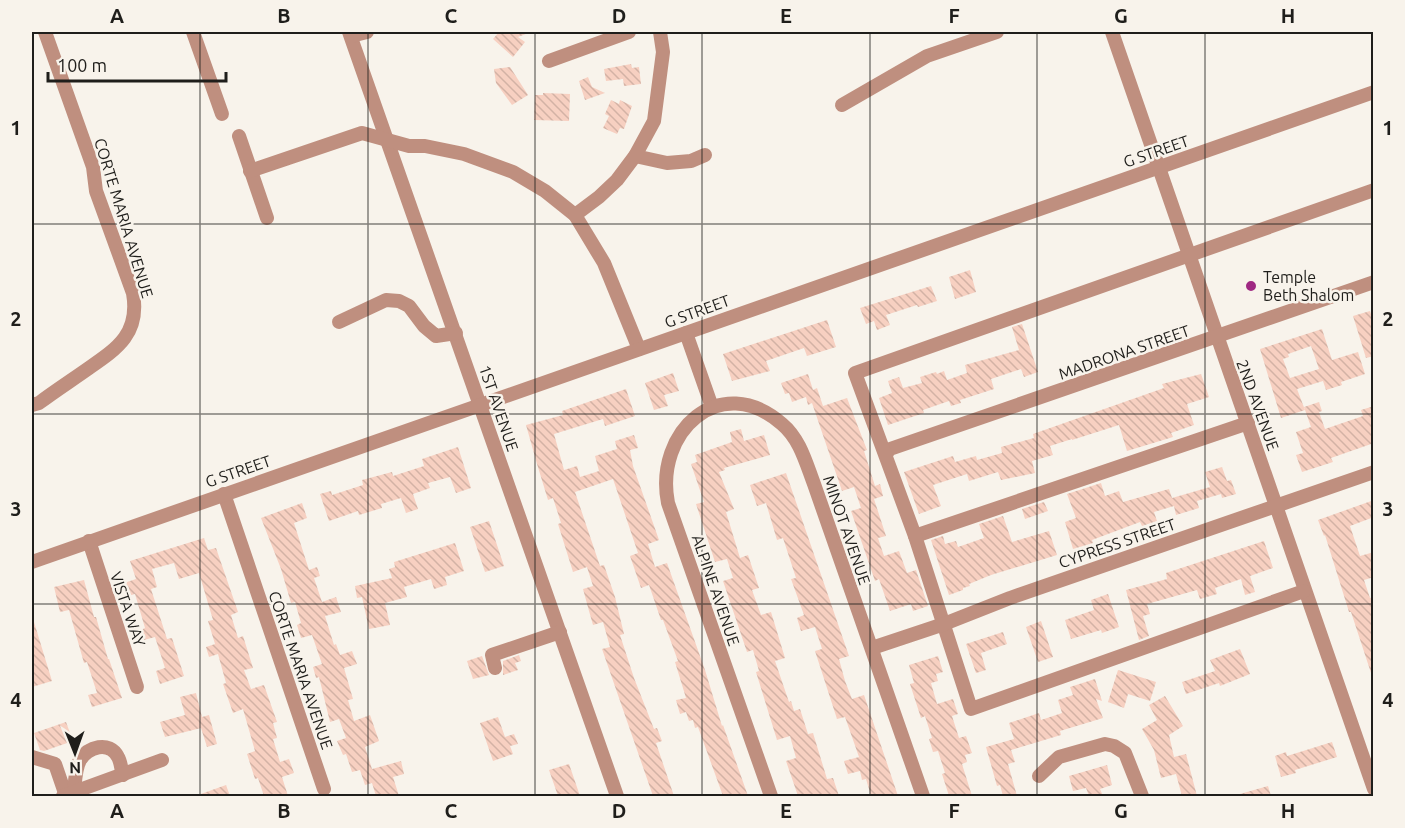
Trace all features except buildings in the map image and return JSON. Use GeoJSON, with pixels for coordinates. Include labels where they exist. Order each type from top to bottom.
{"type":"FeatureCollection","features":[{"type":"Feature","properties":{"kind":"street","name":"CORTE MARIA AVENUE"},"geometry":{"type":"LineString","coordinates":[[32,405],[39,403],[117,348],[131,327],[134,310],[132,293],[96,191],[93,166],[45,32]]}},
{"type":"Feature","properties":{"kind":"street"},"geometry":{"type":"LineString","coordinates":[[193,32],[222,114]]}},
{"type":"Feature","properties":{"kind":"street"},"geometry":{"type":"LineString","coordinates":[[350,34],[367,32]]}},
{"type":"Feature","properties":{"kind":"street"},"geometry":{"type":"LineString","coordinates":[[549,61],[628,32]]}},
{"type":"Feature","properties":{"kind":"street"},"geometry":{"type":"LineString","coordinates":[[575,215],[617,180],[635,156],[654,121],[663,52],[660,32]]}},
{"type":"Feature","properties":{"kind":"street"},"geometry":{"type":"LineString","coordinates":[[842,105],[927,56],[997,32]]}},
{"type":"Feature","properties":{"kind":"street","name":"2ND AVENUE"},"geometry":{"type":"LineString","coordinates":[[1112,32],[1374,789]]}},
{"type":"Feature","properties":{"kind":"street","name":"1ST AVENUE"},"geometry":{"type":"LineString","coordinates":[[350,34],[617,796]]}},
{"type":"Feature","properties":{"kind":"street","name":"G STREET"},"geometry":{"type":"LineString","coordinates":[[32,562],[1374,92]]}},
{"type":"Feature","properties":{"kind":"street"},"geometry":{"type":"LineString","coordinates":[[250,171],[362,133],[387,138],[409,146],[425,146],[464,154],[496,165],[539,187],[575,215],[604,263],[639,349]]}},
{"type":"Feature","properties":{"kind":"street"},"geometry":{"type":"LineString","coordinates":[[239,136],[267,218]]}},
{"type":"Feature","properties":{"kind":"street"},"geometry":{"type":"LineString","coordinates":[[635,156],[667,163],[691,161],[705,155]]}},
{"type":"Feature","properties":{"kind":"street"},"geometry":{"type":"LineString","coordinates":[[1304,591],[971,709],[915,536],[855,373],[1374,190]]}},
{"type":"Feature","properties":{"kind":"street","name":"MADRONA STREET"},"geometry":{"type":"LineString","coordinates":[[886,454],[890,449],[1374,282]]}},
{"type":"Feature","properties":{"kind":"street"},"geometry":{"type":"LineString","coordinates":[[339,322],[386,300],[399,301],[410,306],[424,326],[436,336],[456,333]]}},
{"type":"Feature","properties":{"kind":"street"},"geometry":{"type":"LineString","coordinates":[[686,333],[712,407]]}},
{"type":"Feature","properties":{"kind":"street","name":"MINOT AVENUE"},"geometry":{"type":"LineString","coordinates":[[712,407],[728,404],[756,408],[783,424],[796,440],[814,484],[923,796]]}},
{"type":"Feature","properties":{"kind":"street","name":"ALPINE AVENUE"},"geometry":{"type":"LineString","coordinates":[[712,407],[693,419],[673,445],[666,468],[666,491],[668,503],[771,796]]}},
{"type":"Feature","properties":{"kind":"street"},"geometry":{"type":"LineString","coordinates":[[915,536],[1248,423]]}},
{"type":"Feature","properties":{"kind":"street","name":"CYPRESS STREET"},"geometry":{"type":"LineString","coordinates":[[872,648],[1374,472]]}},
{"type":"Feature","properties":{"kind":"street","name":"CORTE MARIA AVENUE"},"geometry":{"type":"LineString","coordinates":[[224,494],[324,789]]}},
{"type":"Feature","properties":{"kind":"street","name":"VISTA WAY"},"geometry":{"type":"LineString","coordinates":[[88,541],[137,687]]}},
{"type":"Feature","properties":{"kind":"street"},"geometry":{"type":"LineString","coordinates":[[495,668],[492,655],[560,632]]}},
{"type":"Feature","properties":{"kind":"street"},"geometry":{"type":"LineString","coordinates":[[1039,776],[1059,757],[1105,744],[1114,746],[1125,753],[1142,796]]}},
{"type":"Feature","properties":{"kind":"street"},"geometry":{"type":"LineString","coordinates":[[68,795],[79,761],[97,746],[106,747],[118,755],[123,775]]}},
{"type":"Feature","properties":{"kind":"street"},"geometry":{"type":"LineString","coordinates":[[32,757],[55,764],[68,795]]}},
{"type":"Feature","properties":{"kind":"street"},"geometry":{"type":"LineString","coordinates":[[68,795],[162,760]]}},
{"type":"Feature","properties":{"kind":"place","name":"Temple Beth Shalom"},"geometry":{"type":"Point","coordinates":[1251,286]}}]}
